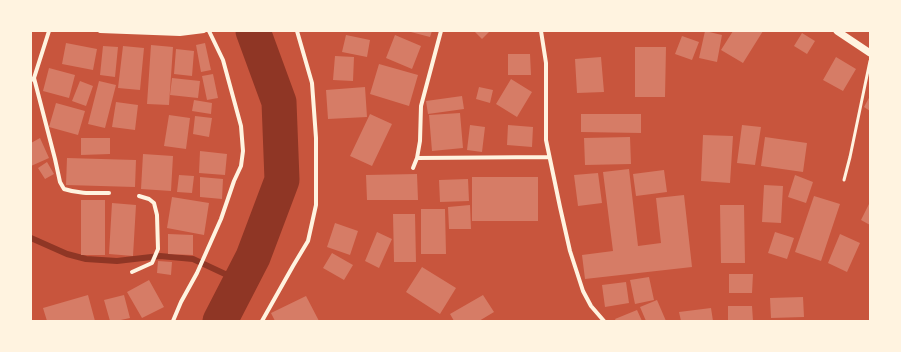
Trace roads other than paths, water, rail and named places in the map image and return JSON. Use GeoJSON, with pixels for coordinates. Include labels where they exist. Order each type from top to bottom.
{"type":"FeatureCollection","features":[{"type":"Feature","properties":{"kind":"street"},"geometry":{"type":"LineString","coordinates":[[49,31],[33,79],[60,182],[64,189],[72,192],[109,194]]}},
{"type":"Feature","properties":{"kind":"street"},"geometry":{"type":"LineString","coordinates":[[100,31],[180,34],[204,31]]}},
{"type":"Feature","properties":{"kind":"street"},"geometry":{"type":"LineString","coordinates":[[173,321],[181,302],[197,273],[220,219],[234,180],[241,166],[243,151],[241,126],[223,60],[209,31]]}},
{"type":"Feature","properties":{"kind":"street"},"geometry":{"type":"LineString","coordinates":[[262,321],[308,240],[316,205],[316,138],[312,83],[297,31]]}},
{"type":"Feature","properties":{"kind":"street"},"geometry":{"type":"LineString","coordinates":[[413,168],[417,158],[420,141],[421,106],[442,31]]}},
{"type":"Feature","properties":{"kind":"street"},"geometry":{"type":"LineString","coordinates":[[541,31],[546,62],[546,140],[549,157],[570,251],[582,291],[591,306],[604,321]]}},
{"type":"Feature","properties":{"kind":"street"},"geometry":{"type":"LineString","coordinates":[[837,31],[870,53]]}},
{"type":"Feature","properties":{"kind":"street"},"geometry":{"type":"LineString","coordinates":[[417,158],[549,157]]}},
{"type":"Feature","properties":{"kind":"street"},"geometry":{"type":"LineString","coordinates":[[132,272],[152,263],[158,249],[157,215],[154,203],[149,199],[139,196]]}},
{"type":"Feature","properties":{"kind":"lane"},"geometry":{"type":"LineString","coordinates":[[844,180],[870,61]]}},
{"type":"Feature","properties":{"kind":"waterway"},"geometry":{"type":"LineString","coordinates":[[220,321],[253,257],[282,180],[279,102],[253,31]]}},
{"type":"Feature","properties":{"kind":"waterway"},"geometry":{"type":"LineString","coordinates":[[31,238],[67,254],[86,259],[117,261],[160,256],[193,259],[240,281]]}}]}
